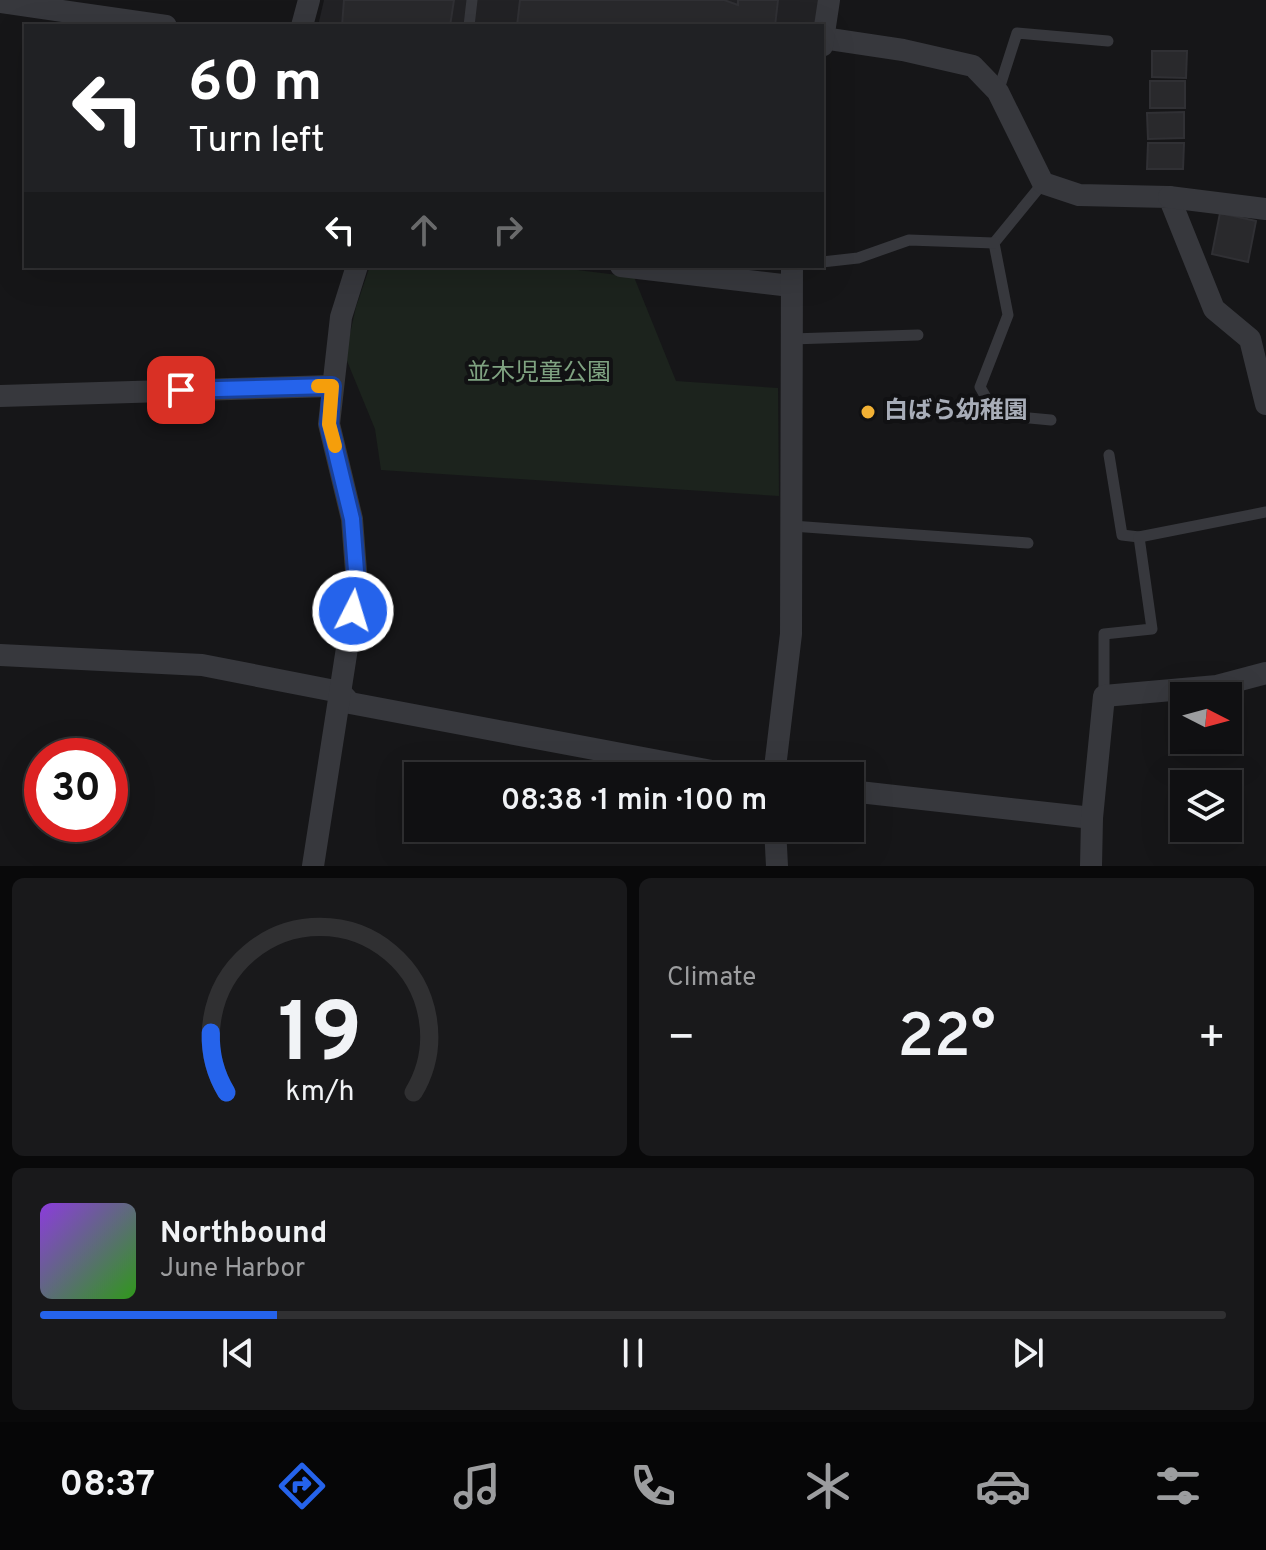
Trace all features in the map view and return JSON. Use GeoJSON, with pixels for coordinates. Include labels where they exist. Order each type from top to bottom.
{"type":"FeatureCollection","features":[{"type":"Feature","properties":{"kind":"street"},"geometry":{"type":"LineString","coordinates":[[303,24],[309,0]]}},
{"type":"Feature","properties":{"kind":"street"},"geometry":{"type":"LineString","coordinates":[[824,35],[829,0]]}},
{"type":"Feature","properties":{"kind":"street"},"geometry":{"type":"LineString","coordinates":[[0,2],[152,24]]}},
{"type":"Feature","properties":{"kind":"street"},"geometry":{"type":"LineString","coordinates":[[824,42],[903,50],[973,66],[998,92],[1043,183],[1079,195],[1169,197],[1266,209]]}},
{"type":"Feature","properties":{"kind":"street"},"geometry":{"type":"LineString","coordinates":[[1169,197],[1214,309],[1250,339],[1266,404]]}},
{"type":"Feature","properties":{"kind":"street"},"geometry":{"type":"LineString","coordinates":[[313,866],[357,584],[352,519],[329,424],[341,317],[356,268]]}},
{"type":"Feature","properties":{"kind":"street"},"geometry":{"type":"LineString","coordinates":[[655,268],[791,276],[791,634],[776,762]]}},
{"type":"Feature","properties":{"kind":"street"},"geometry":{"type":"LineString","coordinates":[[0,396],[332,386]]}},
{"type":"Feature","properties":{"kind":"street"},"geometry":{"type":"LineString","coordinates":[[0,655],[202,665],[340,692],[350,703],[664,762]]}},
{"type":"Feature","properties":{"kind":"street"},"geometry":{"type":"LineString","coordinates":[[1091,866],[1092,818],[1104,696],[1217,686],[1266,673]]}},
{"type":"Feature","properties":{"kind":"street"},"geometry":{"type":"LineString","coordinates":[[864,793],[1092,818]]}},
{"type":"Feature","properties":{"kind":"street"},"geometry":{"type":"LineString","coordinates":[[776,842],[777,866]]}},
{"type":"Feature","properties":{"kind":"lane"},"geometry":{"type":"LineString","coordinates":[[469,24],[472,0]]}},
{"type":"Feature","properties":{"kind":"lane"},"geometry":{"type":"LineString","coordinates":[[998,92],[1017,33],[1108,41]]}},
{"type":"Feature","properties":{"kind":"lane"},"geometry":{"type":"LineString","coordinates":[[994,243],[1043,183]]}},
{"type":"Feature","properties":{"kind":"lane"},"geometry":{"type":"LineString","coordinates":[[824,262],[858,258],[909,240],[994,243]]}},
{"type":"Feature","properties":{"kind":"lane"},"geometry":{"type":"LineString","coordinates":[[994,243],[1008,315],[980,387],[996,415],[1051,420]]}},
{"type":"Feature","properties":{"kind":"lane"},"geometry":{"type":"LineString","coordinates":[[791,339],[918,335]]}},
{"type":"Feature","properties":{"kind":"lane"},"geometry":{"type":"LineString","coordinates":[[1109,455],[1122,535],[1139,537],[1266,512]]}},
{"type":"Feature","properties":{"kind":"lane"},"geometry":{"type":"LineString","coordinates":[[792,526],[1028,543]]}},
{"type":"Feature","properties":{"kind":"lane"},"geometry":{"type":"LineString","coordinates":[[1104,696],[1104,634],[1152,629],[1139,537]]}},
{"type":"Feature","properties":{"kind":"shaded area"},"geometry":{"type":"Polygon","coordinates":[[[324,0],[821,0],[817,24],[318,24],[324,0]]]}},
{"type":"Feature","properties":{"kind":"green space","name":"並木児童公園"},"geometry":{"type":"Polygon","coordinates":[[[369,268],[561,268],[634,277],[676,381],[778,388],[779,496],[381,470],[375,429],[345,356],[356,307],[369,268]]]}},
{"type":"Feature","properties":{"kind":"building"},"geometry":{"type":"Polygon","coordinates":[[[344,0],[454,0],[450,24],[342,24],[344,0]]]}},
{"type":"Feature","properties":{"kind":"building"},"geometry":{"type":"Polygon","coordinates":[[[520,0],[724,0],[738,5],[738,0],[778,0],[775,24],[517,24],[520,0]]]}},
{"type":"Feature","properties":{"kind":"building"},"geometry":{"type":"Polygon","coordinates":[[[1152,51],[1187,51],[1186,78],[1152,77],[1152,51]]]}},
{"type":"Feature","properties":{"kind":"building"},"geometry":{"type":"Polygon","coordinates":[[[1150,81],[1185,81],[1185,108],[1150,108],[1150,81]]]}},
{"type":"Feature","properties":{"kind":"building"},"geometry":{"type":"Polygon","coordinates":[[[1184,112],[1184,138],[1148,139],[1147,113],[1184,112]]]}},
{"type":"Feature","properties":{"kind":"building"},"geometry":{"type":"Polygon","coordinates":[[[1148,143],[1184,143],[1183,169],[1147,169],[1148,143]]]}},
{"type":"Feature","properties":{"kind":"building"},"geometry":{"type":"Polygon","coordinates":[[[1220,213],[1256,221],[1248,262],[1212,254],[1220,213]]]}},
{"type":"Feature","properties":{"kind":"slow traffic"},"geometry":{"type":"LineString","coordinates":[[318,386],[332,386],[329,424],[335,446]]}},
{"type":"Feature","properties":{"kind":"place","name":"白ばら幼稚園"},"geometry":{"type":"Point","coordinates":[868,412]}},
{"type":"Feature","properties":{"kind":"route"},"geometry":{"type":"LineString","coordinates":[[181,390],[332,386],[329,424],[352,519],[357,584],[353,611]]}}]}
